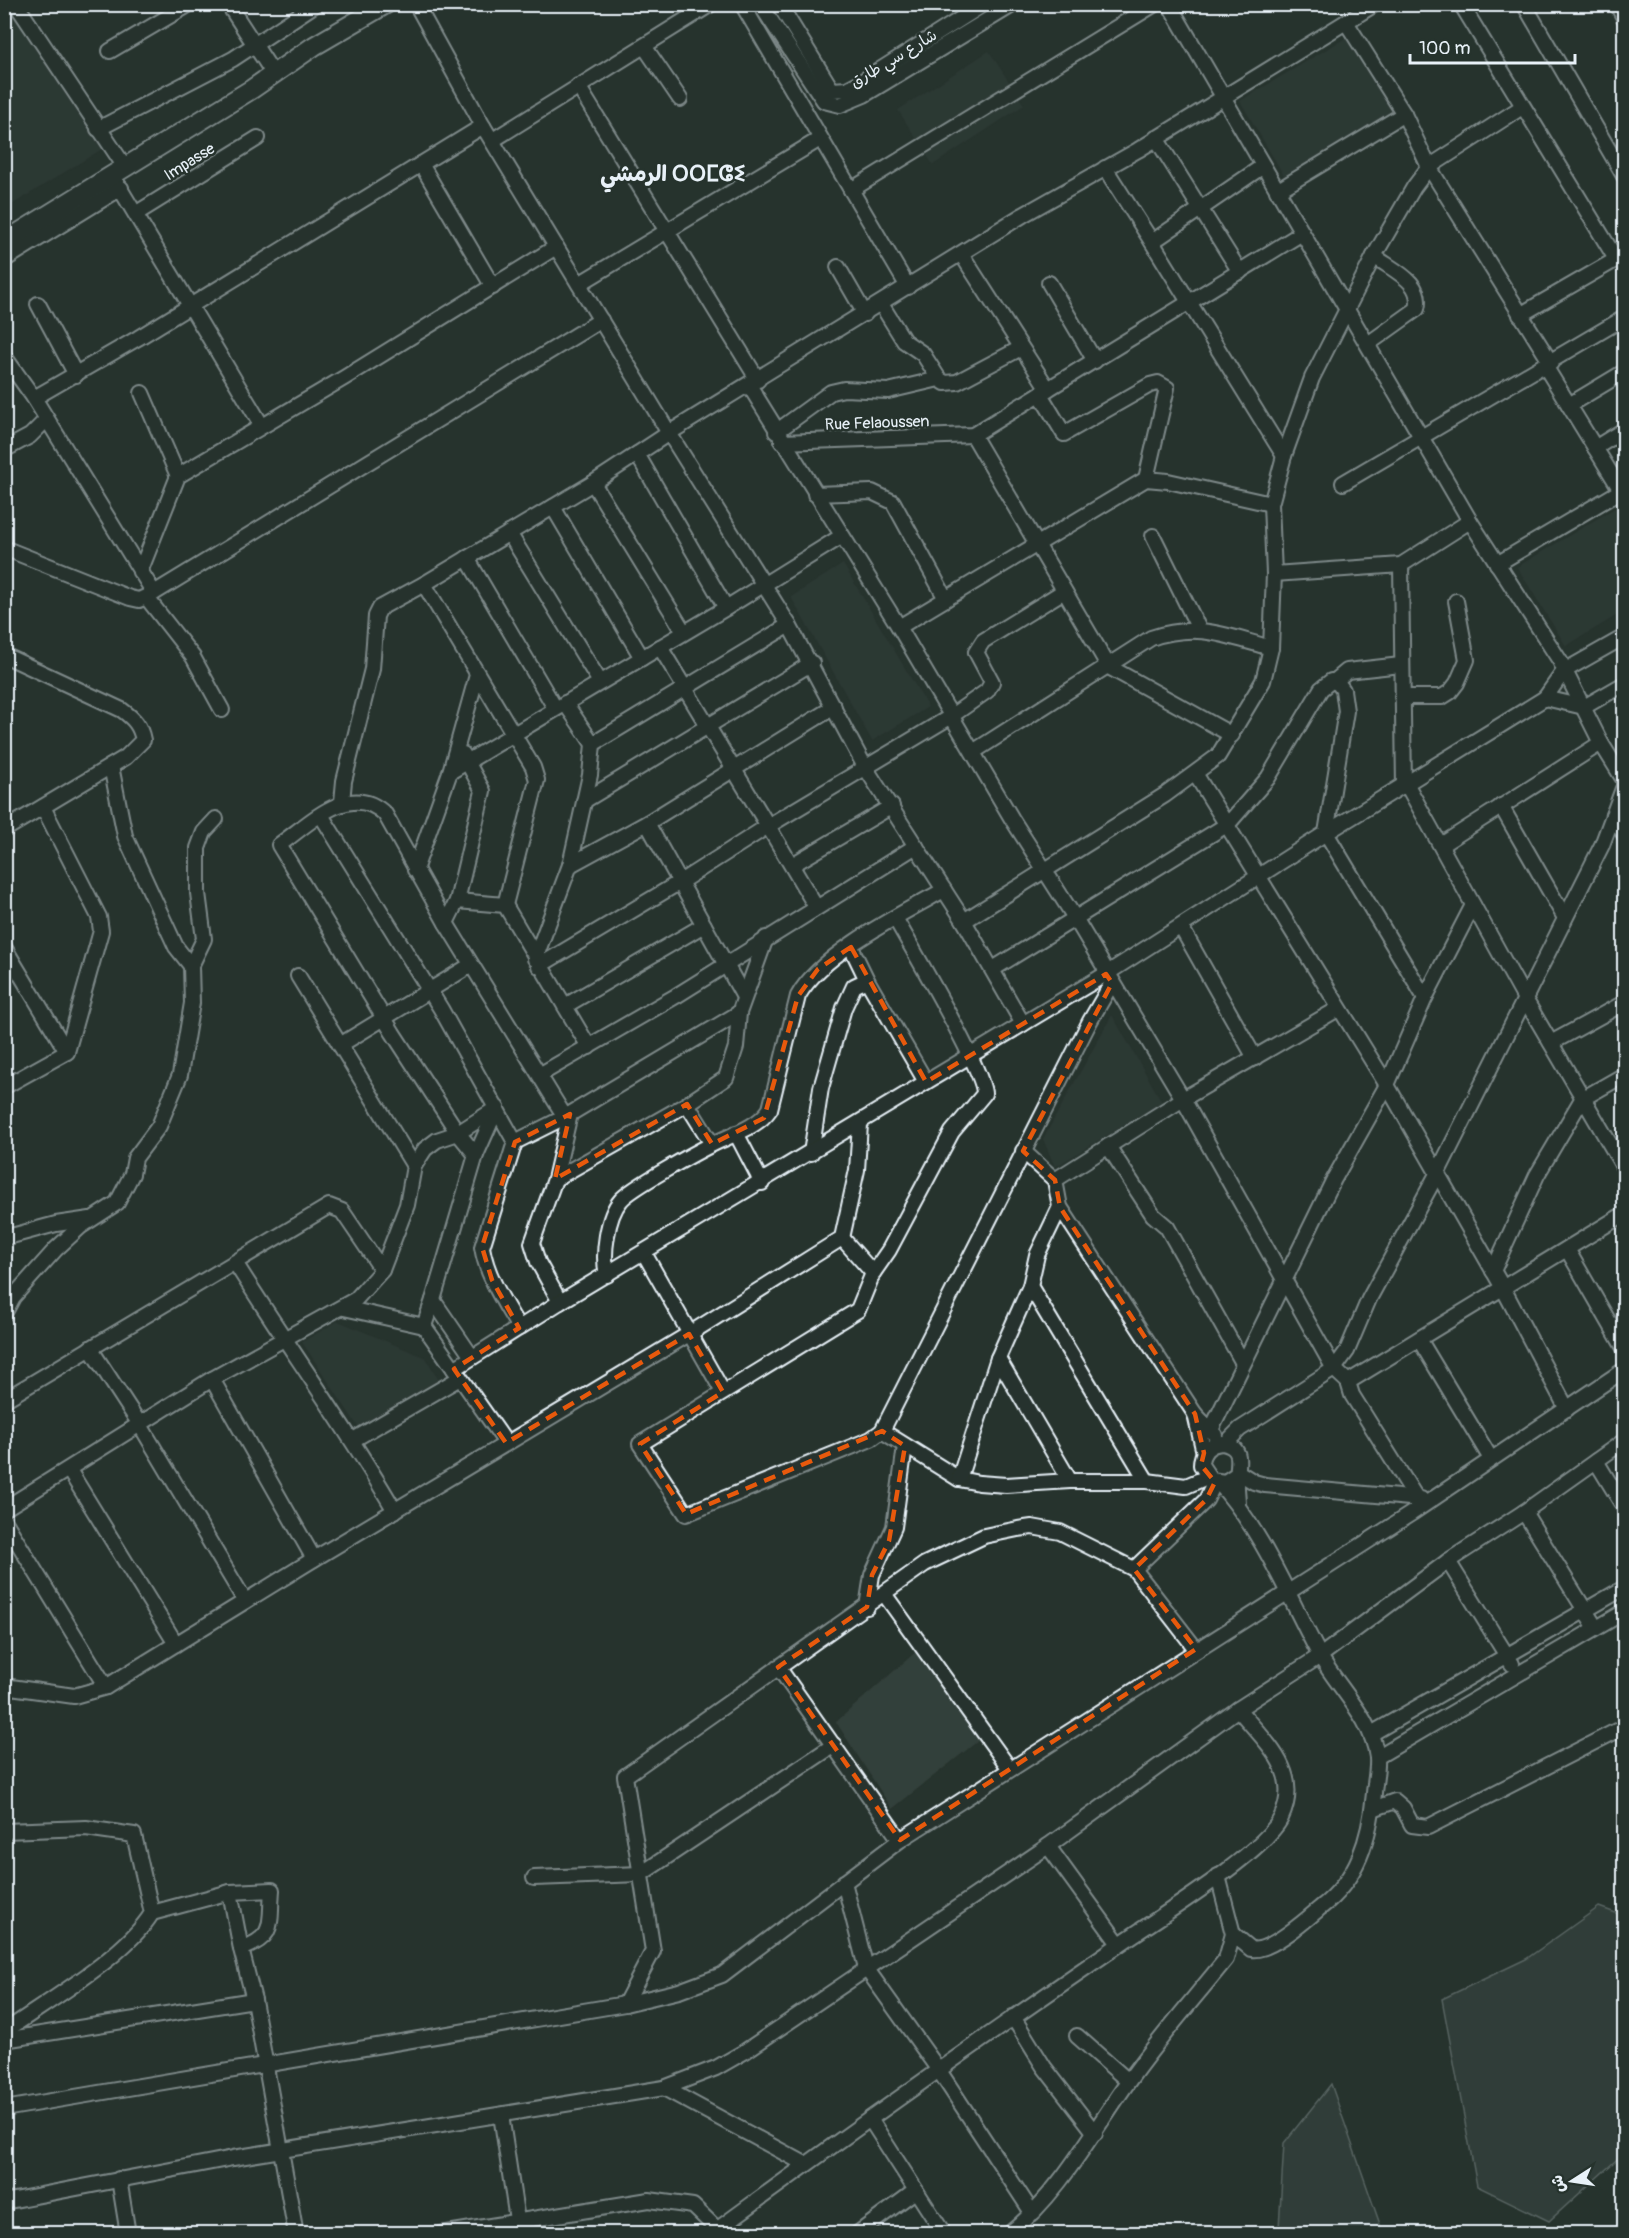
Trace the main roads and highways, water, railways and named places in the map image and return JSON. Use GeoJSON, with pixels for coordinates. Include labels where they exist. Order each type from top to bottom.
{"type":"FeatureCollection","features":[{"type":"Feature","properties":{"kind":"main road"},"geometry":{"type":"LineString","coordinates":[[4,242],[119,177],[273,73],[387,4]]}},
{"type":"Feature","properties":{"kind":"district","name":"الرمشي ⵔⵔⵎⵛⵉ"},"geometry":{"type":"Point","coordinates":[673,173]}}]}
